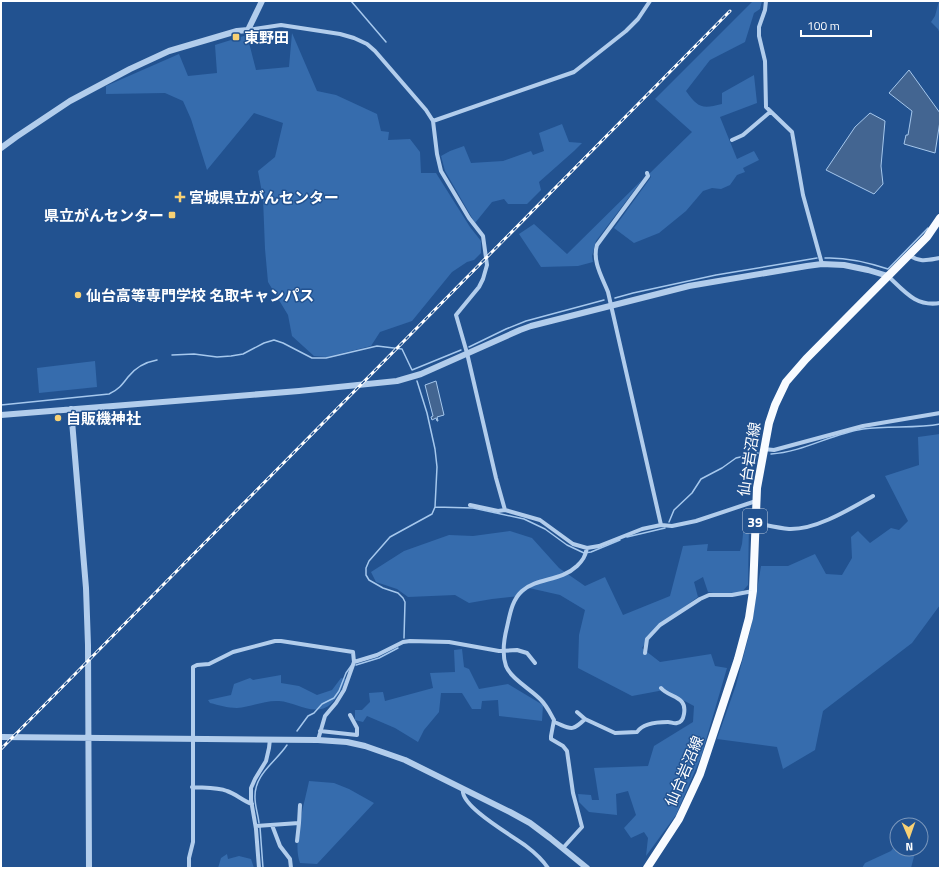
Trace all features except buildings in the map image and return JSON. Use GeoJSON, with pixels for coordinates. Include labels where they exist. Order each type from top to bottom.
{"type":"FeatureCollection","features":[{"type":"Feature","properties":{"kind":"main road","name":"仙台岩沼線"},"geometry":{"type":"LineString","coordinates":[[647,868],[679,819],[700,774],[738,659],[753,591],[756,501],[763,449],[770,417],[775,405],[786,382],[806,359],[909,255],[927,236],[940,218]]}},
{"type":"Feature","properties":{"kind":"street"},"geometry":{"type":"LineString","coordinates":[[248,30],[262,1]]}},
{"type":"Feature","properties":{"kind":"street"},"geometry":{"type":"LineString","coordinates":[[433,121],[574,72],[626,31],[638,19],[650,1]]}},
{"type":"Feature","properties":{"kind":"street"},"geometry":{"type":"LineString","coordinates":[[766,1],[765,10],[759,27],[759,36],[765,61],[766,107],[792,132],[803,195],[822,264]]}},
{"type":"Feature","properties":{"kind":"street"},"geometry":{"type":"LineString","coordinates":[[1,148],[70,101],[130,69],[169,51],[237,31],[281,25],[340,34],[367,44],[433,121],[437,154],[441,171],[469,218],[483,236],[487,266],[483,279],[479,288],[456,315],[467,353],[496,478],[505,510]]}},
{"type":"Feature","properties":{"kind":"street"},"geometry":{"type":"LineString","coordinates":[[732,140],[743,135],[770,112]]}},
{"type":"Feature","properties":{"kind":"street"},"geometry":{"type":"LineString","coordinates":[[647,173],[648,176],[611,224],[597,245],[596,259],[608,292],[661,526]]}},
{"type":"Feature","properties":{"kind":"street"},"geometry":{"type":"LineString","coordinates":[[909,255],[917,260],[925,261],[940,258]]}},
{"type":"Feature","properties":{"kind":"street"},"geometry":{"type":"LineString","coordinates":[[1,415],[291,392],[397,381],[421,374],[520,330],[611,305],[708,282],[822,264],[851,266],[888,276],[910,297],[920,302],[932,304],[940,303]]}},
{"type":"Feature","properties":{"kind":"street"},"geometry":{"type":"LineString","coordinates":[[71,409],[86,588],[89,737],[89,868]]}},
{"type":"Feature","properties":{"kind":"street"},"geometry":{"type":"LineString","coordinates":[[763,449],[774,450],[875,424],[940,413]]}},
{"type":"Feature","properties":{"kind":"street"},"geometry":{"type":"LineString","coordinates":[[755,523],[789,529],[803,527],[815,524],[844,512],[873,496]]}},
{"type":"Feature","properties":{"kind":"street"},"geometry":{"type":"LineString","coordinates":[[563,848],[582,827],[576,806],[567,751],[563,746],[551,738],[554,720],[542,700],[512,675],[506,667],[504,651],[506,631],[511,610],[515,601],[521,592],[528,587],[539,582],[564,576],[583,560],[586,552],[599,546],[642,529],[672,526],[756,501]]}},
{"type":"Feature","properties":{"kind":"street"},"geometry":{"type":"LineString","coordinates":[[470,505],[498,511],[505,510],[540,520],[586,552]]}},
{"type":"Feature","properties":{"kind":"street"},"geometry":{"type":"LineString","coordinates":[[645,653],[647,639],[660,625],[700,599],[709,596],[732,595],[753,591]]}},
{"type":"Feature","properties":{"kind":"street"},"geometry":{"type":"LineString","coordinates":[[189,868],[192,842],[193,668],[195,665],[209,664],[233,652],[281,640],[353,652],[354,662],[344,690],[336,703],[325,716],[318,740]]}},
{"type":"Feature","properties":{"kind":"street"},"geometry":{"type":"LineString","coordinates":[[354,662],[377,656],[403,642],[410,641],[449,642],[504,651],[517,650],[527,653],[535,663]]}},
{"type":"Feature","properties":{"kind":"street"},"geometry":{"type":"LineString","coordinates":[[577,712],[585,719],[615,733],[637,732],[640,728],[648,724],[668,722],[678,724],[684,715],[684,705],[681,701],[661,688]]}},
{"type":"Feature","properties":{"kind":"street"},"geometry":{"type":"LineString","coordinates":[[350,715],[357,728],[356,744]]}},
{"type":"Feature","properties":{"kind":"street"},"geometry":{"type":"LineString","coordinates":[[554,722],[571,729],[577,727],[585,719]]}},
{"type":"Feature","properties":{"kind":"street"},"geometry":{"type":"LineString","coordinates":[[320,731],[357,735]]}},
{"type":"Feature","properties":{"kind":"street"},"geometry":{"type":"LineString","coordinates":[[1,737],[318,740],[356,744],[384,751],[510,812],[530,824],[587,868]]}},
{"type":"Feature","properties":{"kind":"street"},"geometry":{"type":"LineString","coordinates":[[259,868],[251,788],[255,778],[266,761],[270,748],[270,740]]}},
{"type":"Feature","properties":{"kind":"street"},"geometry":{"type":"LineString","coordinates":[[192,787],[228,791],[244,802],[252,804]]}},
{"type":"Feature","properties":{"kind":"street"},"geometry":{"type":"LineString","coordinates":[[463,789],[462,793],[464,798],[475,809],[495,826],[533,852],[548,868]]}},
{"type":"Feature","properties":{"kind":"street"},"geometry":{"type":"LineString","coordinates":[[297,841],[300,805]]}},
{"type":"Feature","properties":{"kind":"street"},"geometry":{"type":"LineString","coordinates":[[256,826],[299,823]]}},
{"type":"Feature","properties":{"kind":"street"},"geometry":{"type":"LineString","coordinates":[[272,825],[280,846],[290,859],[291,868]]}},
{"type":"Feature","properties":{"kind":"shaded area"},"geometry":{"type":"Polygon","coordinates":[[[753,1],[762,1],[760,9],[754,13],[745,42],[710,60],[686,91],[697,104],[701,106],[705,107],[722,104],[722,93],[754,75],[757,103],[720,117],[737,159],[754,151],[759,160],[743,168],[745,172],[737,175],[730,185],[721,189],[712,188],[703,191],[686,211],[659,233],[634,243],[614,228],[651,177],[649,174],[692,132],[655,99],[753,1]]]}},
{"type":"Feature","properties":{"kind":"shaded area"},"geometry":{"type":"Polygon","coordinates":[[[939,1],[940,34],[938,29],[931,22],[935,16],[939,1]]]}},
{"type":"Feature","properties":{"kind":"shaded area"},"geometry":{"type":"Polygon","coordinates":[[[292,33],[317,91],[336,95],[377,114],[381,131],[389,132],[388,140],[410,139],[420,152],[421,173],[436,173],[470,227],[481,241],[481,253],[474,260],[467,262],[452,272],[412,321],[380,332],[371,346],[327,357],[314,356],[292,336],[288,315],[268,282],[263,198],[258,171],[275,157],[283,123],[254,113],[207,170],[191,119],[183,101],[165,93],[106,94],[106,86],[179,54],[188,76],[217,73],[215,45],[247,35],[256,70],[289,67],[292,33]]]}},
{"type":"Feature","properties":{"kind":"shaded area"},"geometry":{"type":"Polygon","coordinates":[[[909,70],[940,113],[935,153],[904,144],[906,135],[908,135],[912,111],[889,93],[909,70]]]}},
{"type":"Feature","properties":{"kind":"shaded area"},"geometry":{"type":"Polygon","coordinates":[[[870,113],[885,121],[881,166],[883,184],[874,194],[826,170],[855,127],[870,113]]]}},
{"type":"Feature","properties":{"kind":"shaded area"},"geometry":{"type":"Polygon","coordinates":[[[562,124],[569,142],[582,143],[539,182],[541,190],[527,204],[508,204],[504,199],[492,202],[475,223],[445,171],[441,156],[464,146],[471,163],[503,161],[531,151],[533,155],[544,151],[539,133],[562,124]]]}},
{"type":"Feature","properties":{"kind":"shaded area"},"geometry":{"type":"Polygon","coordinates":[[[642,180],[596,241],[592,256],[593,262],[578,266],[541,267],[519,234],[534,224],[567,254],[642,180]]]}},
{"type":"Feature","properties":{"kind":"shaded area"},"geometry":{"type":"Polygon","coordinates":[[[95,361],[97,387],[39,393],[37,368],[95,361]]]}},
{"type":"Feature","properties":{"kind":"shaded area"},"geometry":{"type":"Polygon","coordinates":[[[436,381],[444,415],[437,417],[438,421],[436,418],[432,420],[431,417],[433,416],[425,385],[436,381]]]}},
{"type":"Feature","properties":{"kind":"shaded area"},"geometry":{"type":"Polygon","coordinates":[[[940,434],[940,605],[912,643],[823,711],[815,750],[783,769],[777,747],[717,739],[736,685],[751,627],[761,566],[788,566],[815,554],[826,574],[842,575],[852,558],[851,537],[858,531],[870,543],[891,528],[899,530],[908,521],[885,476],[919,465],[918,437],[940,434]]]}},
{"type":"Feature","properties":{"kind":"shaded area"},"geometry":{"type":"Polygon","coordinates":[[[749,523],[748,585],[741,593],[723,595],[708,592],[703,577],[694,582],[698,597],[659,625],[642,648],[660,662],[711,654],[715,666],[727,668],[701,757],[676,815],[646,856],[648,838],[644,832],[631,838],[624,828],[636,815],[628,791],[616,794],[617,815],[589,812],[579,802],[578,794],[591,795],[592,800],[599,800],[594,768],[648,766],[654,746],[693,722],[694,706],[664,690],[632,696],[578,668],[579,635],[585,610],[560,595],[529,588],[520,596],[469,603],[455,595],[408,597],[397,589],[376,582],[371,572],[404,551],[449,535],[473,536],[510,531],[532,538],[559,568],[585,586],[605,577],[623,615],[670,596],[683,546],[708,544],[707,551],[740,551],[744,524],[749,523]]]}},
{"type":"Feature","properties":{"kind":"shaded area"},"geometry":{"type":"Polygon","coordinates":[[[462,649],[464,667],[469,669],[479,689],[508,684],[543,705],[542,721],[499,716],[498,700],[482,701],[481,709],[472,709],[462,693],[441,693],[439,712],[424,730],[418,742],[395,728],[367,716],[363,722],[355,720],[355,710],[362,710],[370,702],[369,693],[383,692],[385,701],[433,688],[430,673],[455,672],[454,650],[462,649]]]}},
{"type":"Feature","properties":{"kind":"shaded area"},"geometry":{"type":"Polygon","coordinates":[[[281,675],[281,683],[299,686],[317,695],[332,690],[341,678],[346,679],[333,702],[326,708],[316,710],[279,701],[233,708],[210,703],[208,700],[231,695],[234,684],[250,678],[253,680],[281,675]]]}},
{"type":"Feature","properties":{"kind":"shaded area"},"geometry":{"type":"Polygon","coordinates":[[[309,781],[334,783],[349,789],[374,803],[317,864],[300,863],[297,845],[302,811],[309,781]]]}},
{"type":"Feature","properties":{"kind":"shaded area"},"geometry":{"type":"Polygon","coordinates":[[[889,852],[889,857],[914,857],[911,868],[862,868],[865,863],[889,852]]]}},
{"type":"Feature","properties":{"kind":"shaded area"},"geometry":{"type":"Polygon","coordinates":[[[227,854],[228,859],[239,856],[251,859],[254,868],[218,868],[221,858],[227,854]]]}},
{"type":"Feature","properties":{"kind":"waterway"},"geometry":{"type":"LineString","coordinates":[[351,1],[386,42]]}},
{"type":"Feature","properties":{"kind":"waterway"},"geometry":{"type":"LineString","coordinates":[[825,258],[857,260],[888,269],[928,228]]}},
{"type":"Feature","properties":{"kind":"waterway"},"geometry":{"type":"LineString","coordinates":[[615,298],[716,275],[817,258]]}},
{"type":"Feature","properties":{"kind":"waterway"},"geometry":{"type":"LineString","coordinates":[[469,347],[526,321],[604,300]]}},
{"type":"Feature","properties":{"kind":"waterway"},"geometry":{"type":"LineString","coordinates":[[172,355],[194,354],[217,357],[231,356],[243,354],[264,343],[274,340],[312,358],[326,358],[377,346],[402,349],[412,370],[461,350]]}},
{"type":"Feature","properties":{"kind":"waterway"},"geometry":{"type":"LineString","coordinates":[[1,405],[109,394],[120,387],[137,368],[157,360]]}},
{"type":"Feature","properties":{"kind":"waterway"},"geometry":{"type":"LineString","coordinates":[[404,638],[405,602],[403,598],[398,593],[383,588],[369,580],[366,575],[366,568],[369,561],[390,537],[432,514],[435,507],[437,467],[435,449],[427,413],[417,381]]}},
{"type":"Feature","properties":{"kind":"waterway"},"geometry":{"type":"LineString","coordinates":[[771,454],[783,453],[806,447],[851,431],[882,427],[940,424]]}},
{"type":"Feature","properties":{"kind":"waterway"},"geometry":{"type":"LineString","coordinates":[[669,522],[674,510],[692,493],[701,479],[722,468],[736,458],[758,453]]}},
{"type":"Feature","properties":{"kind":"waterway"},"geometry":{"type":"LineString","coordinates":[[435,507],[473,508],[524,519],[545,529],[567,545],[584,553],[591,552],[620,540]]}},
{"type":"Feature","properties":{"kind":"waterway"},"geometry":{"type":"LineString","coordinates":[[627,537],[665,528]]}},
{"type":"Feature","properties":{"kind":"waterway"},"geometry":{"type":"LineString","coordinates":[[356,665],[379,658],[398,648]]}},
{"type":"Feature","properties":{"kind":"waterway"},"geometry":{"type":"LineString","coordinates":[[297,731],[308,716],[314,713],[322,704],[334,698],[351,666]]}},
{"type":"Feature","properties":{"kind":"waterway"},"geometry":{"type":"LineString","coordinates":[[259,823],[255,804],[258,782],[266,769],[287,745]]}},
{"type":"Feature","properties":{"kind":"waterway"},"geometry":{"type":"LineString","coordinates":[[260,827],[263,868]]}},
{"type":"Feature","properties":{"kind":"railway"},"geometry":{"type":"LineString","coordinates":[[1,749],[730,11]]}},
{"type":"Feature","properties":{"kind":"place","name":"東野田"},"geometry":{"type":"Point","coordinates":[236,37]}},
{"type":"Feature","properties":{"kind":"place","name":"宮城県立がんセンター"},"geometry":{"type":"Point","coordinates":[180,197]}},
{"type":"Feature","properties":{"kind":"place","name":"県立がんセンター"},"geometry":{"type":"Point","coordinates":[172,215]}},
{"type":"Feature","properties":{"kind":"place","name":"仙台高等専門学校 名取キャンパス"},"geometry":{"type":"Point","coordinates":[78,295]}},
{"type":"Feature","properties":{"kind":"place","name":"自販機神社"},"geometry":{"type":"Point","coordinates":[58,418]}}]}
